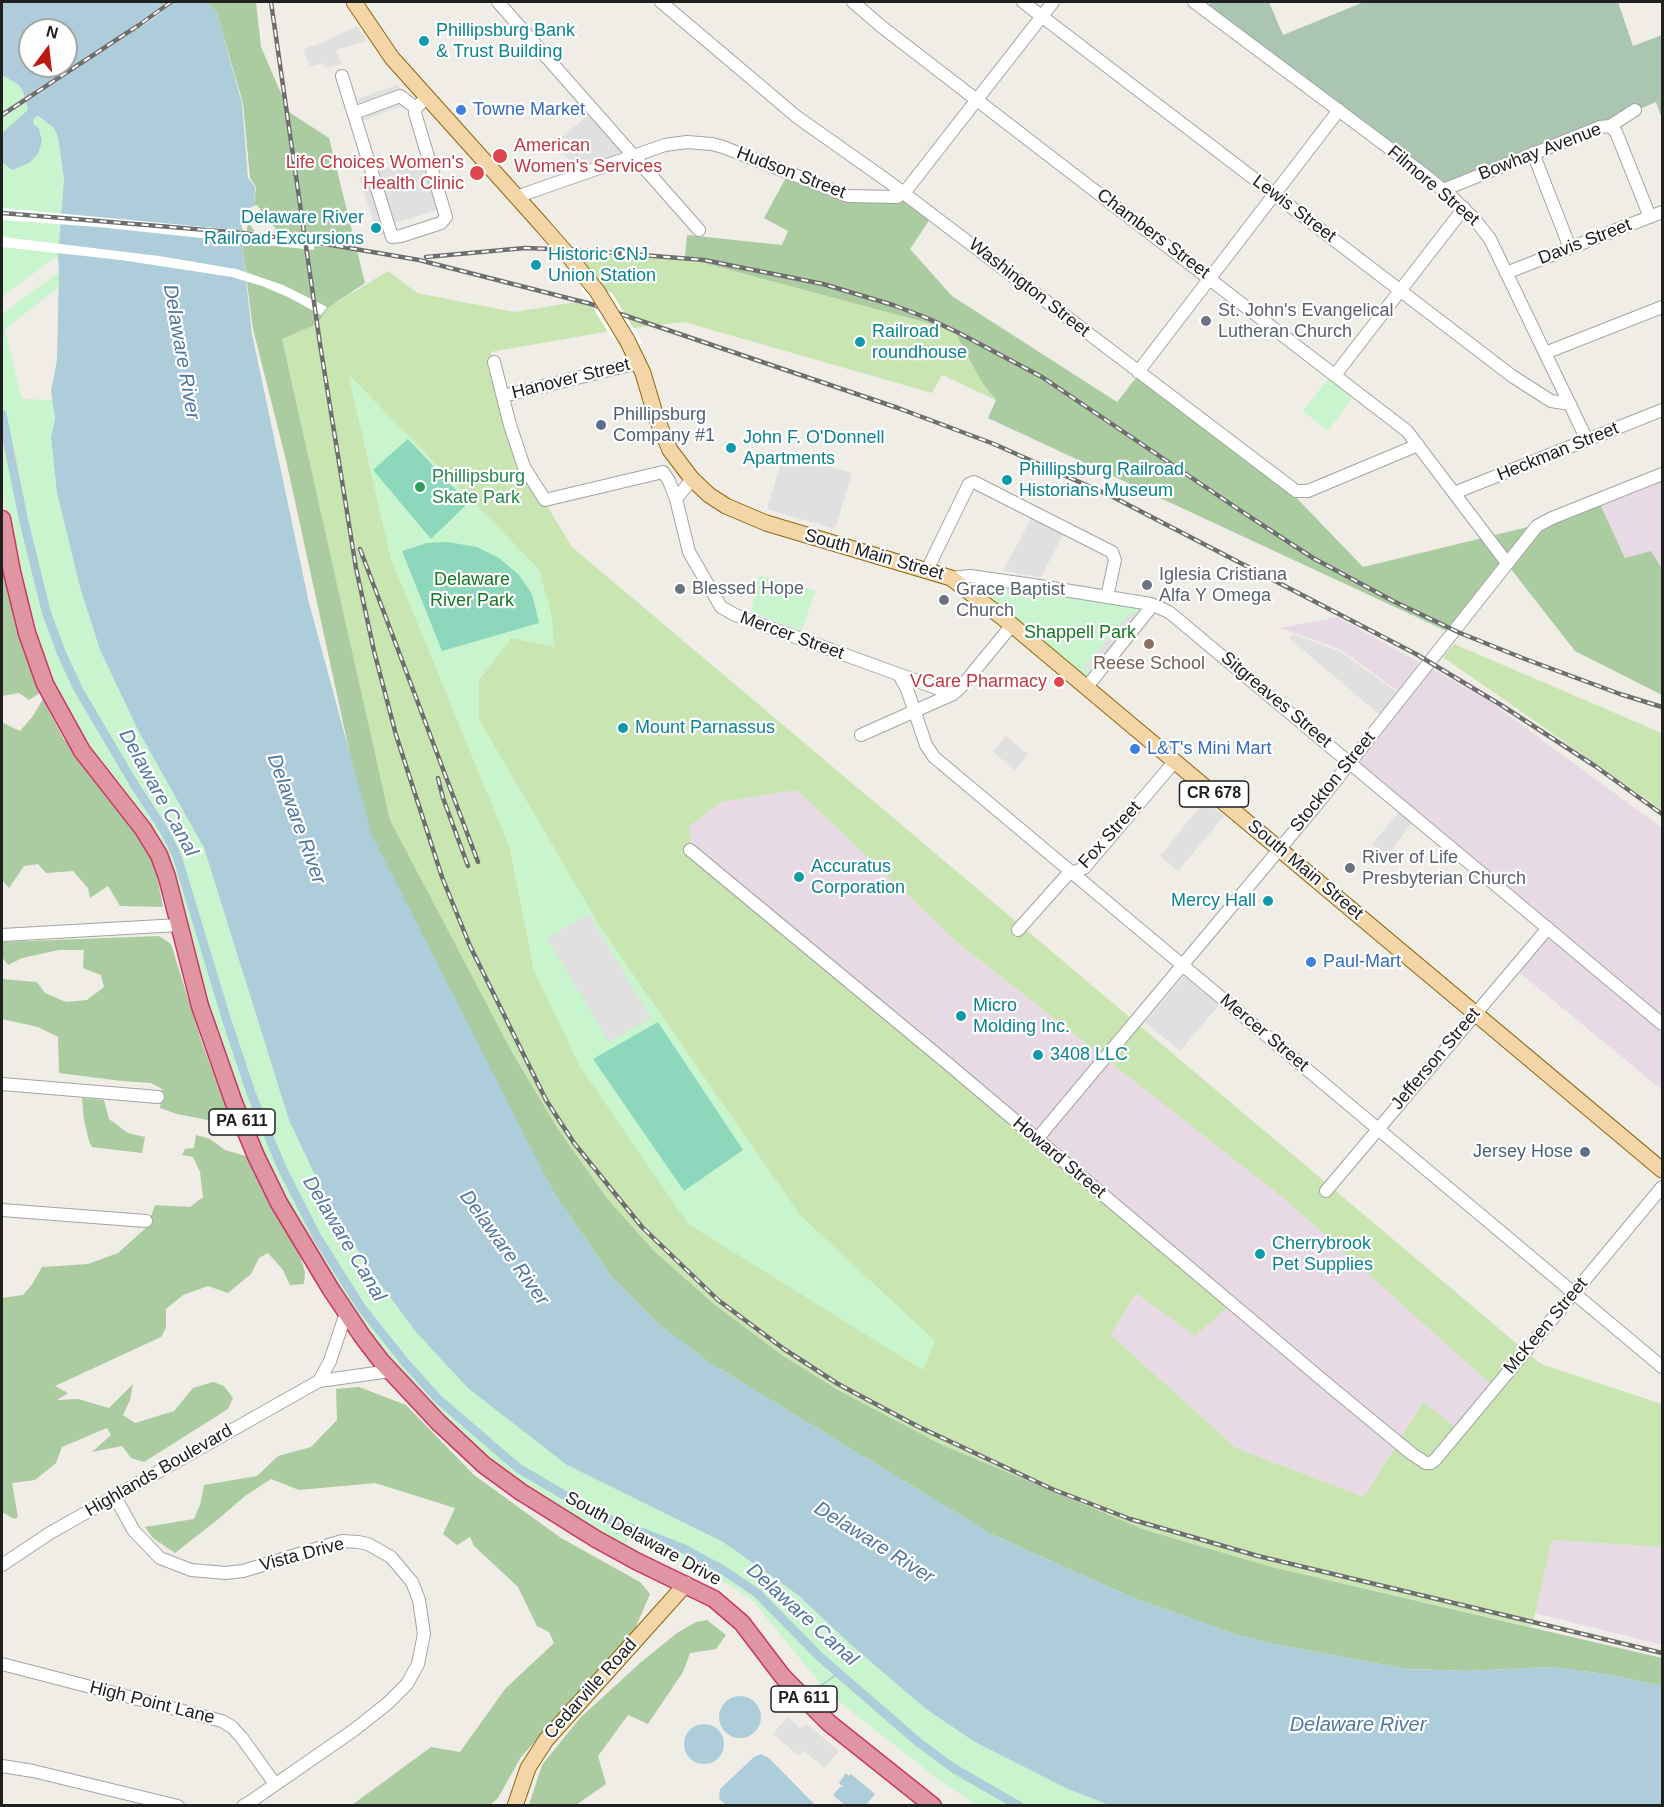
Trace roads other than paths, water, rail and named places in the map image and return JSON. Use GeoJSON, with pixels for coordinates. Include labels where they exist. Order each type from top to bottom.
{"type":"FeatureCollection","features":[{"type":"Feature","properties":{"kind":"highway","name":"South Delaware Drive"},"geometry":{"type":"LineString","coordinates":[[2,519],[20,604],[45,684],[87,758],[150,840],[165,871],[200,1006],[234,1103],[256,1156],[279,1203],[346,1313],[369,1346],[458,1442],[510,1485],[617,1551],[714,1599],[733,1614],[750,1632],[783,1677],[817,1712],[849,1741],[933,1806]]}},
{"type":"Feature","properties":{"kind":"main road","name":"South Main Street"},"geometry":{"type":"LineString","coordinates":[[354,2],[422,103],[516,197],[597,291],[627,340],[638,363],[670,450],[692,479],[726,506],[756,519],[951,578],[1012,625],[1662,1170]]}},
{"type":"Feature","properties":{"kind":"main road","name":"Cedarville Road"},"geometry":{"type":"LineString","coordinates":[[514,1806],[528,1768],[546,1740],[686,1584]]}},
{"type":"Feature","properties":{"kind":"street"},"geometry":{"type":"LineString","coordinates":[[498,2],[699,230]]}},
{"type":"Feature","properties":{"kind":"street","name":"Washington Street"},"geometry":{"type":"LineString","coordinates":[[661,2],[797,117],[903,193],[1290,487],[1301,492],[1418,445]]}},
{"type":"Feature","properties":{"kind":"street","name":"Chambers Street"},"geometry":{"type":"LineString","coordinates":[[853,2],[882,27],[1398,423],[1418,445],[1507,563]]}},
{"type":"Feature","properties":{"kind":"street","name":"Lewis Street"},"geometry":{"type":"LineString","coordinates":[[1023,2],[1526,387],[1551,401],[1569,404]]}},
{"type":"Feature","properties":{"kind":"street"},"geometry":{"type":"LineString","coordinates":[[903,193],[1053,2]]}},
{"type":"Feature","properties":{"kind":"street","name":"Filmore Street"},"geometry":{"type":"LineString","coordinates":[[1204,4],[1464,208],[1485,232],[1587,440]]}},
{"type":"Feature","properties":{"kind":"street"},"geometry":{"type":"LineString","coordinates":[[342,76],[392,237],[441,223],[446,217],[446,212],[417,120],[422,103],[400,96],[354,113]]}},
{"type":"Feature","properties":{"kind":"street"},"geometry":{"type":"LineString","coordinates":[[1138,372],[1339,110]]}},
{"type":"Feature","properties":{"kind":"street","name":"Bowhay Avenue"},"geometry":{"type":"LineString","coordinates":[[1443,190],[1600,127],[1610,126],[1635,110]]}},
{"type":"Feature","properties":{"kind":"street"},"geometry":{"type":"LineString","coordinates":[[1610,126],[1616,132],[1650,217]]}},
{"type":"Feature","properties":{"kind":"street","name":"Hudson Street"},"geometry":{"type":"LineString","coordinates":[[516,197],[677,142],[706,143],[723,147],[848,196],[892,197],[903,193]]}},
{"type":"Feature","properties":{"kind":"street"},"geometry":{"type":"LineString","coordinates":[[1533,153],[1570,248]]}},
{"type":"Feature","properties":{"kind":"street"},"geometry":{"type":"LineString","coordinates":[[1335,375],[1464,208]]}},
{"type":"Feature","properties":{"kind":"street","name":"Davis Street"},"geometry":{"type":"LineString","coordinates":[[1506,273],[1662,212]]}},
{"type":"Feature","properties":{"kind":"street"},"geometry":{"type":"LineString","coordinates":[[1545,353],[1662,307]]}},
{"type":"Feature","properties":{"kind":"street"},"geometry":{"type":"LineString","coordinates":[[494,362],[503,396]]}},
{"type":"Feature","properties":{"kind":"street","name":"Hanover Street"},"geometry":{"type":"LineString","coordinates":[[503,396],[638,363]]}},
{"type":"Feature","properties":{"kind":"street","name":"Mercer Street"},"geometry":{"type":"LineString","coordinates":[[503,396],[524,467],[545,500],[660,472],[666,474],[676,499],[689,552],[721,607],[735,615],[953,694]]}},
{"type":"Feature","properties":{"kind":"street","name":"Heckman Street"},"geometry":{"type":"LineString","coordinates":[[1454,493],[1662,410]]}},
{"type":"Feature","properties":{"kind":"street","name":"Stockton Street"},"geometry":{"type":"LineString","coordinates":[[1037,1139],[1318,803],[1537,526],[1662,474]]}},
{"type":"Feature","properties":{"kind":"street"},"geometry":{"type":"LineString","coordinates":[[676,499],[692,479]]}},
{"type":"Feature","properties":{"kind":"street"},"geometry":{"type":"LineString","coordinates":[[927,570],[969,484],[974,482],[1112,552],[1115,560],[1107,597]]}},
{"type":"Feature","properties":{"kind":"street","name":"Sitgreaves Street"},"geometry":{"type":"LineString","coordinates":[[951,578],[970,576],[993,579],[1160,607],[1178,619],[1662,1024]]}},
{"type":"Feature","properties":{"kind":"street"},"geometry":{"type":"LineString","coordinates":[[1086,687],[1148,611],[1151,604]]}},
{"type":"Feature","properties":{"kind":"street"},"geometry":{"type":"LineString","coordinates":[[861,735],[953,694],[1012,625]]}},
{"type":"Feature","properties":{"kind":"street","name":"Mercer Street"},"geometry":{"type":"LineString","coordinates":[[899,675],[907,689],[926,745],[934,757],[1662,1367]]}},
{"type":"Feature","properties":{"kind":"street","name":"Fox Street"},"geometry":{"type":"LineString","coordinates":[[1018,930],[1071,873],[1084,868],[1175,761]]}},
{"type":"Feature","properties":{"kind":"street","name":"Howard Street"},"geometry":{"type":"LineString","coordinates":[[690,850],[1412,1454],[1428,1463]]}},
{"type":"Feature","properties":{"kind":"street"},"geometry":{"type":"LineString","coordinates":[[2,935],[179,925]]}},
{"type":"Feature","properties":{"kind":"street","name":"Jefferson Street"},"geometry":{"type":"LineString","coordinates":[[1326,1191],[1548,928]]}},
{"type":"Feature","properties":{"kind":"street"},"geometry":{"type":"LineString","coordinates":[[2,1084],[158,1097]]}},
{"type":"Feature","properties":{"kind":"street","name":"McKeen Street"},"geometry":{"type":"LineString","coordinates":[[1428,1463],[1435,1460],[1662,1187]]}},
{"type":"Feature","properties":{"kind":"street"},"geometry":{"type":"LineString","coordinates":[[2,1210],[146,1221]]}},
{"type":"Feature","properties":{"kind":"street"},"geometry":{"type":"LineString","coordinates":[[319,1381],[330,1361],[346,1313]]}},
{"type":"Feature","properties":{"kind":"street","name":"Highlands Boulevard"},"geometry":{"type":"LineString","coordinates":[[2,1566],[41,1538],[319,1381],[390,1371]]}},
{"type":"Feature","properties":{"kind":"street","name":"Vista Drive"},"geometry":{"type":"LineString","coordinates":[[115,1497],[134,1531],[160,1558],[191,1570],[226,1573],[243,1571],[323,1546],[350,1541],[368,1544],[385,1553],[412,1582],[419,1600],[424,1634],[418,1664],[407,1684],[388,1703],[354,1730],[243,1806]]}},
{"type":"Feature","properties":{"kind":"street","name":"High Point Lane"},"geometry":{"type":"LineString","coordinates":[[2,1664],[222,1721],[232,1727],[242,1738],[275,1784]]}},
{"type":"Feature","properties":{"kind":"street"},"geometry":{"type":"LineString","coordinates":[[2,1766],[33,1771],[178,1806]]}},
{"type":"Feature","properties":{"kind":"water","name":"Delaware River"},"geometry":{"type":"Polygon","coordinates":[[[2,2],[208,2],[217,14],[242,103],[248,178],[255,187],[254,206],[242,211],[242,244],[252,334],[309,603],[372,835],[554,1193],[610,1275],[659,1325],[710,1363],[991,1534],[1131,1597],[1237,1635],[1407,1669],[1468,1671],[1548,1667],[1606,1674],[1662,1686],[1662,1805],[1109,1805],[1068,1789],[975,1742],[926,1709],[849,1643],[798,1595],[723,1542],[567,1465],[468,1388],[416,1332],[373,1274],[327,1201],[289,1120],[204,848],[138,730],[100,650],[80,587],[57,493],[51,437],[55,419],[51,391],[57,360],[58,256],[64,179],[58,137],[54,128],[38,116],[34,118],[33,123],[39,129],[42,141],[38,154],[29,163],[12,170],[2,162],[2,133],[28,110],[19,85],[2,75],[2,2]]]}},
{"type":"Feature","properties":{"kind":"water"},"geometry":{"type":"Polygon","coordinates":[[[740,1696],[755,1702],[761,1717],[755,1732],[740,1738],[725,1732],[719,1717],[725,1702],[740,1696]]]}},
{"type":"Feature","properties":{"kind":"water"},"geometry":{"type":"Polygon","coordinates":[[[704,1724],[712,1725],[718,1730],[723,1736],[723,1752],[718,1758],[712,1763],[704,1764],[696,1763],[690,1758],[685,1752],[684,1744],[685,1736],[690,1730],[696,1725],[704,1724]]]}},
{"type":"Feature","properties":{"kind":"water"},"geometry":{"type":"Polygon","coordinates":[[[761,1754],[769,1758],[815,1805],[726,1805],[719,1799],[720,1789],[754,1757],[761,1754]]]}},
{"type":"Feature","properties":{"kind":"water"},"geometry":{"type":"Polygon","coordinates":[[[846,1773],[849,1776],[851,1774],[875,1794],[866,1805],[845,1805],[833,1795],[840,1787],[843,1787],[839,1783],[846,1773]]]}},
{"type":"Feature","properties":{"kind":"waterway","name":"Delaware Canal"},"geometry":{"type":"LineString","coordinates":[[2,414],[24,522],[46,611],[61,652],[78,689],[164,830],[177,856],[251,1093],[281,1166],[317,1237],[361,1307],[438,1399],[518,1468],[598,1515],[684,1549],[723,1570],[757,1593],[820,1657],[918,1742],[953,1768],[1019,1806]]}},
{"type":"Feature","properties":{"kind":"waterway"},"geometry":{"type":"LineString","coordinates":[[814,1690],[839,1673]]}},
{"type":"Feature","properties":{"kind":"railway"},"geometry":{"type":"LineString","coordinates":[[2,115],[171,2]]}},
{"type":"Feature","properties":{"kind":"railway"},"geometry":{"type":"LineString","coordinates":[[271,2],[320,344],[356,568],[374,651],[396,735],[442,877],[470,946],[546,1100],[574,1143],[642,1227],[718,1300],[784,1349],[838,1384],[917,1426],[1052,1489],[1130,1519],[1258,1556],[1662,1653]]}},
{"type":"Feature","properties":{"kind":"railway"},"geometry":{"type":"LineString","coordinates":[[2,213],[243,233],[314,242],[419,260],[591,304],[898,408],[994,444],[1113,497],[1416,654],[1501,705],[1595,766],[1662,814]]}},
{"type":"Feature","properties":{"kind":"railway"},"geometry":{"type":"LineString","coordinates":[[426,257],[525,248],[704,260],[823,284],[893,305],[959,333],[1042,377],[1313,558],[1393,601],[1460,633],[1525,659],[1662,707]]}},
{"type":"Feature","properties":{"kind":"railway"},"geometry":{"type":"LineString","coordinates":[[360,549],[478,862]]}},
{"type":"Feature","properties":{"kind":"railway"},"geometry":{"type":"LineString","coordinates":[[438,778],[468,866]]}},
{"type":"Feature","properties":{"kind":"place","name":"Phillipsburg Bank & Trust Building"},"geometry":{"type":"Point","coordinates":[424,41]}},
{"type":"Feature","properties":{"kind":"place","name":"Towne Market"},"geometry":{"type":"Point","coordinates":[461,110]}},
{"type":"Feature","properties":{"kind":"place","name":"American Women's Services"},"geometry":{"type":"Point","coordinates":[500,156]}},
{"type":"Feature","properties":{"kind":"place","name":"Life Choices Women's Health Clinic"},"geometry":{"type":"Point","coordinates":[477,173]}},
{"type":"Feature","properties":{"kind":"place","name":"Delaware River Railroad Excursions"},"geometry":{"type":"Point","coordinates":[376,228]}},
{"type":"Feature","properties":{"kind":"place","name":"Historic CNJ Union Station"},"geometry":{"type":"Point","coordinates":[536,265]}},
{"type":"Feature","properties":{"kind":"place","name":"St. John's Evangelical Lutheran Church"},"geometry":{"type":"Point","coordinates":[1206,321]}},
{"type":"Feature","properties":{"kind":"place","name":"Railroad roundhouse"},"geometry":{"type":"Point","coordinates":[860,342]}},
{"type":"Feature","properties":{"kind":"place","name":"Phillipsburg Company #1"},"geometry":{"type":"Point","coordinates":[601,425]}},
{"type":"Feature","properties":{"kind":"place","name":"John F. O'Donnell Apartments"},"geometry":{"type":"Point","coordinates":[731,448]}},
{"type":"Feature","properties":{"kind":"place","name":"Phillipsburg Railroad Historians Museum"},"geometry":{"type":"Point","coordinates":[1007,480]}},
{"type":"Feature","properties":{"kind":"place","name":"Phillipsburg Skate Park"},"geometry":{"type":"Point","coordinates":[420,487]}},
{"type":"Feature","properties":{"kind":"place","name":"Iglesia Cristiana Alfa Y Omega"},"geometry":{"type":"Point","coordinates":[1147,585]}},
{"type":"Feature","properties":{"kind":"place","name":"Blessed Hope"},"geometry":{"type":"Point","coordinates":[680,589]}},
{"type":"Feature","properties":{"kind":"place","name":"Grace Baptist Church"},"geometry":{"type":"Point","coordinates":[944,600]}},
{"type":"Feature","properties":{"kind":"place","name":"Reese School"},"geometry":{"type":"Point","coordinates":[1149,644]}},
{"type":"Feature","properties":{"kind":"place","name":"VCare Pharmacy"},"geometry":{"type":"Point","coordinates":[1059,682]}},
{"type":"Feature","properties":{"kind":"place","name":"Mount Parnassus"},"geometry":{"type":"Point","coordinates":[623,728]}},
{"type":"Feature","properties":{"kind":"place","name":"L&T's Mini Mart"},"geometry":{"type":"Point","coordinates":[1135,749]}},
{"type":"Feature","properties":{"kind":"place","name":"River of Life Presbyterian Church"},"geometry":{"type":"Point","coordinates":[1350,868]}},
{"type":"Feature","properties":{"kind":"place","name":"Accuratus Corporation"},"geometry":{"type":"Point","coordinates":[799,877]}},
{"type":"Feature","properties":{"kind":"place","name":"Mercy Hall"},"geometry":{"type":"Point","coordinates":[1268,901]}},
{"type":"Feature","properties":{"kind":"place","name":"Paul-Mart"},"geometry":{"type":"Point","coordinates":[1311,962]}},
{"type":"Feature","properties":{"kind":"place","name":"Micro Molding Inc."},"geometry":{"type":"Point","coordinates":[961,1016]}},
{"type":"Feature","properties":{"kind":"place","name":"3408 LLC"},"geometry":{"type":"Point","coordinates":[1038,1055]}},
{"type":"Feature","properties":{"kind":"place","name":"Jersey Hose"},"geometry":{"type":"Point","coordinates":[1585,1152]}},
{"type":"Feature","properties":{"kind":"place","name":"Cherrybrook Pet Supplies"},"geometry":{"type":"Point","coordinates":[1260,1254]}},
{"type":"Feature","properties":{"kind":"park label","name":"Delaware River Park"},"geometry":{"type":"Point","coordinates":[472,590]}},
{"type":"Feature","properties":{"kind":"park label","name":"Shappell Park"},"geometry":{"type":"Point","coordinates":[1080,633]}}]}
